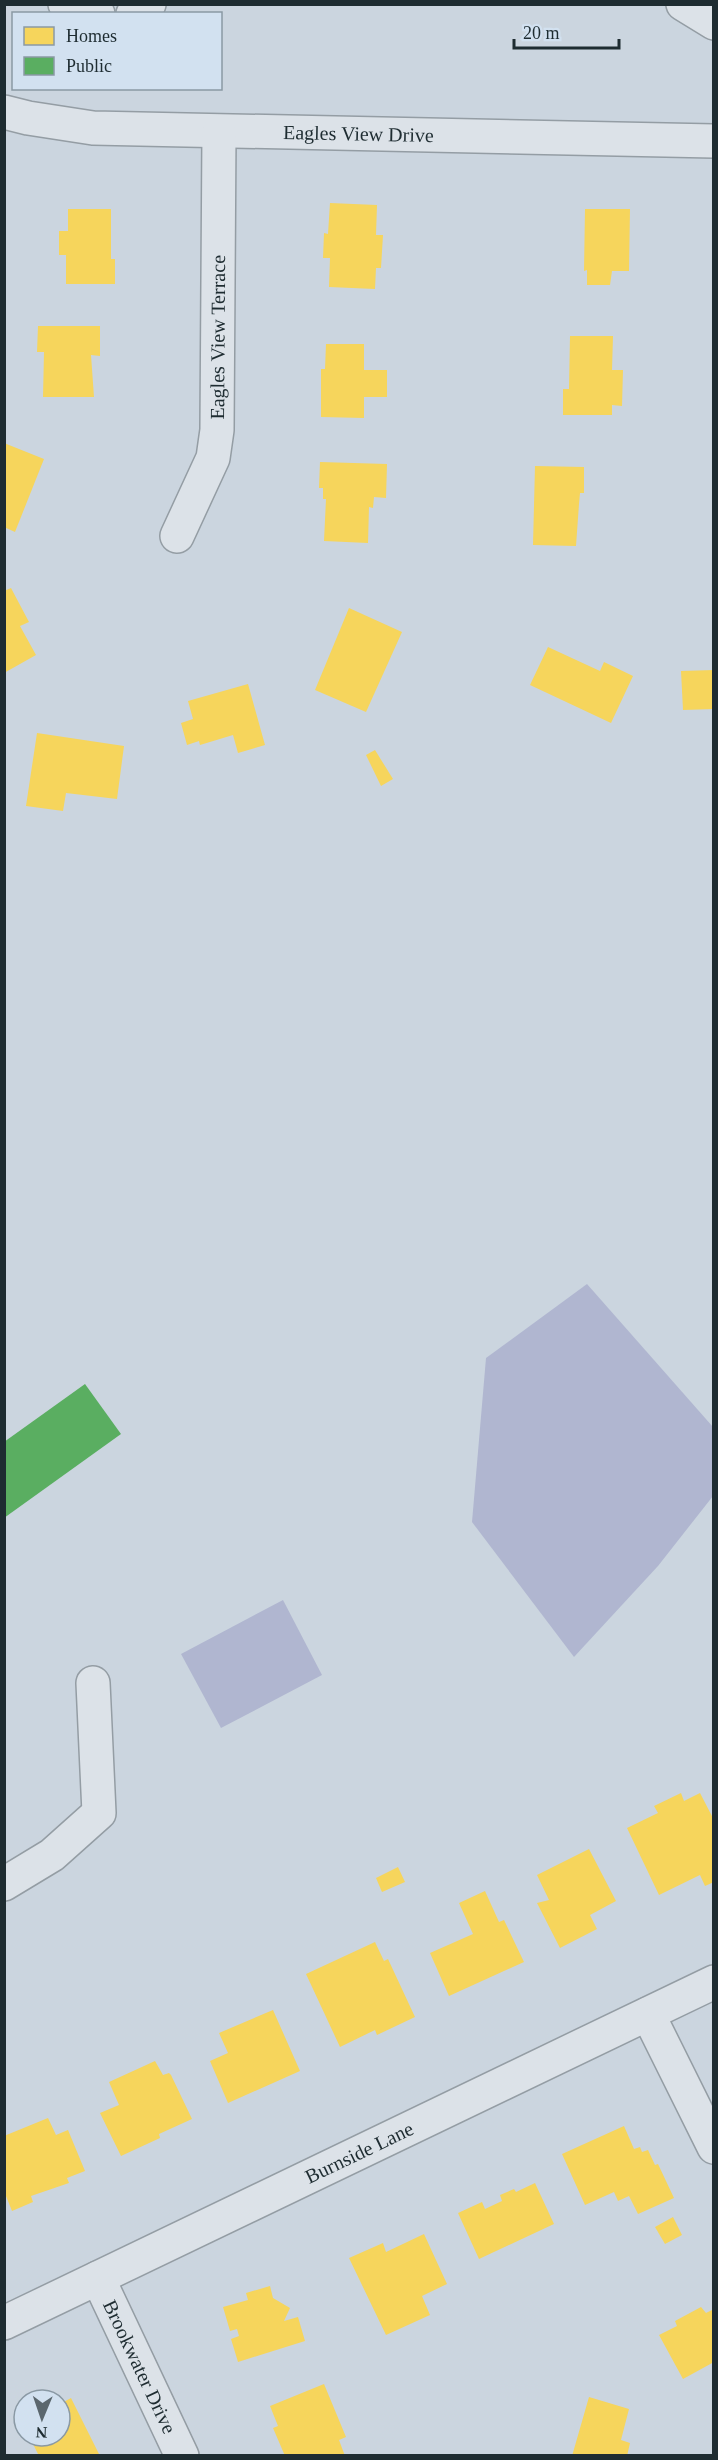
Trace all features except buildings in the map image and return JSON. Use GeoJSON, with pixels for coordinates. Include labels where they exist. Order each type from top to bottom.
{"type":"FeatureCollection","features":[{"type":"Feature","properties":{"kind":"street"},"geometry":{"type":"LineString","coordinates":[[65,4],[91,12]]}},
{"type":"Feature","properties":{"kind":"street"},"geometry":{"type":"LineString","coordinates":[[136,12],[149,4]]}},
{"type":"Feature","properties":{"kind":"street"},"geometry":{"type":"LineString","coordinates":[[683,4],[714,23]]}},
{"type":"Feature","properties":{"kind":"street","name":"Eagles View Drive"},"geometry":{"type":"LineString","coordinates":[[4,112],[93,128],[714,141]]}},
{"type":"Feature","properties":{"kind":"street","name":"Eagles View Terrace"},"geometry":{"type":"LineString","coordinates":[[177,536],[213,458],[217,430],[219,132]]}},
{"type":"Feature","properties":{"kind":"street"},"geometry":{"type":"LineString","coordinates":[[4,1884],[52,1855],[99,1814],[93,1683]]}},
{"type":"Feature","properties":{"kind":"street","name":"Burnside Lane"},"geometry":{"type":"LineString","coordinates":[[4,2323],[714,1982]]}},
{"type":"Feature","properties":{"kind":"street"},"geometry":{"type":"LineString","coordinates":[[648,2014],[714,2147]]}},
{"type":"Feature","properties":{"kind":"street","name":"Brookwater Drive"},"geometry":{"type":"LineString","coordinates":[[98,2278],[182,2456]]}},
{"type":"Feature","properties":{"kind":"shaded area"},"geometry":{"type":"Polygon","coordinates":[[[587,1284],[713,1427],[713,1496],[658,1566],[574,1657],[472,1522],[486,1358],[587,1284]]]}},
{"type":"Feature","properties":{"kind":"shaded area"},"geometry":{"type":"Polygon","coordinates":[[[283,1600],[322,1675],[221,1728],[181,1654],[283,1600]]]}}]}
